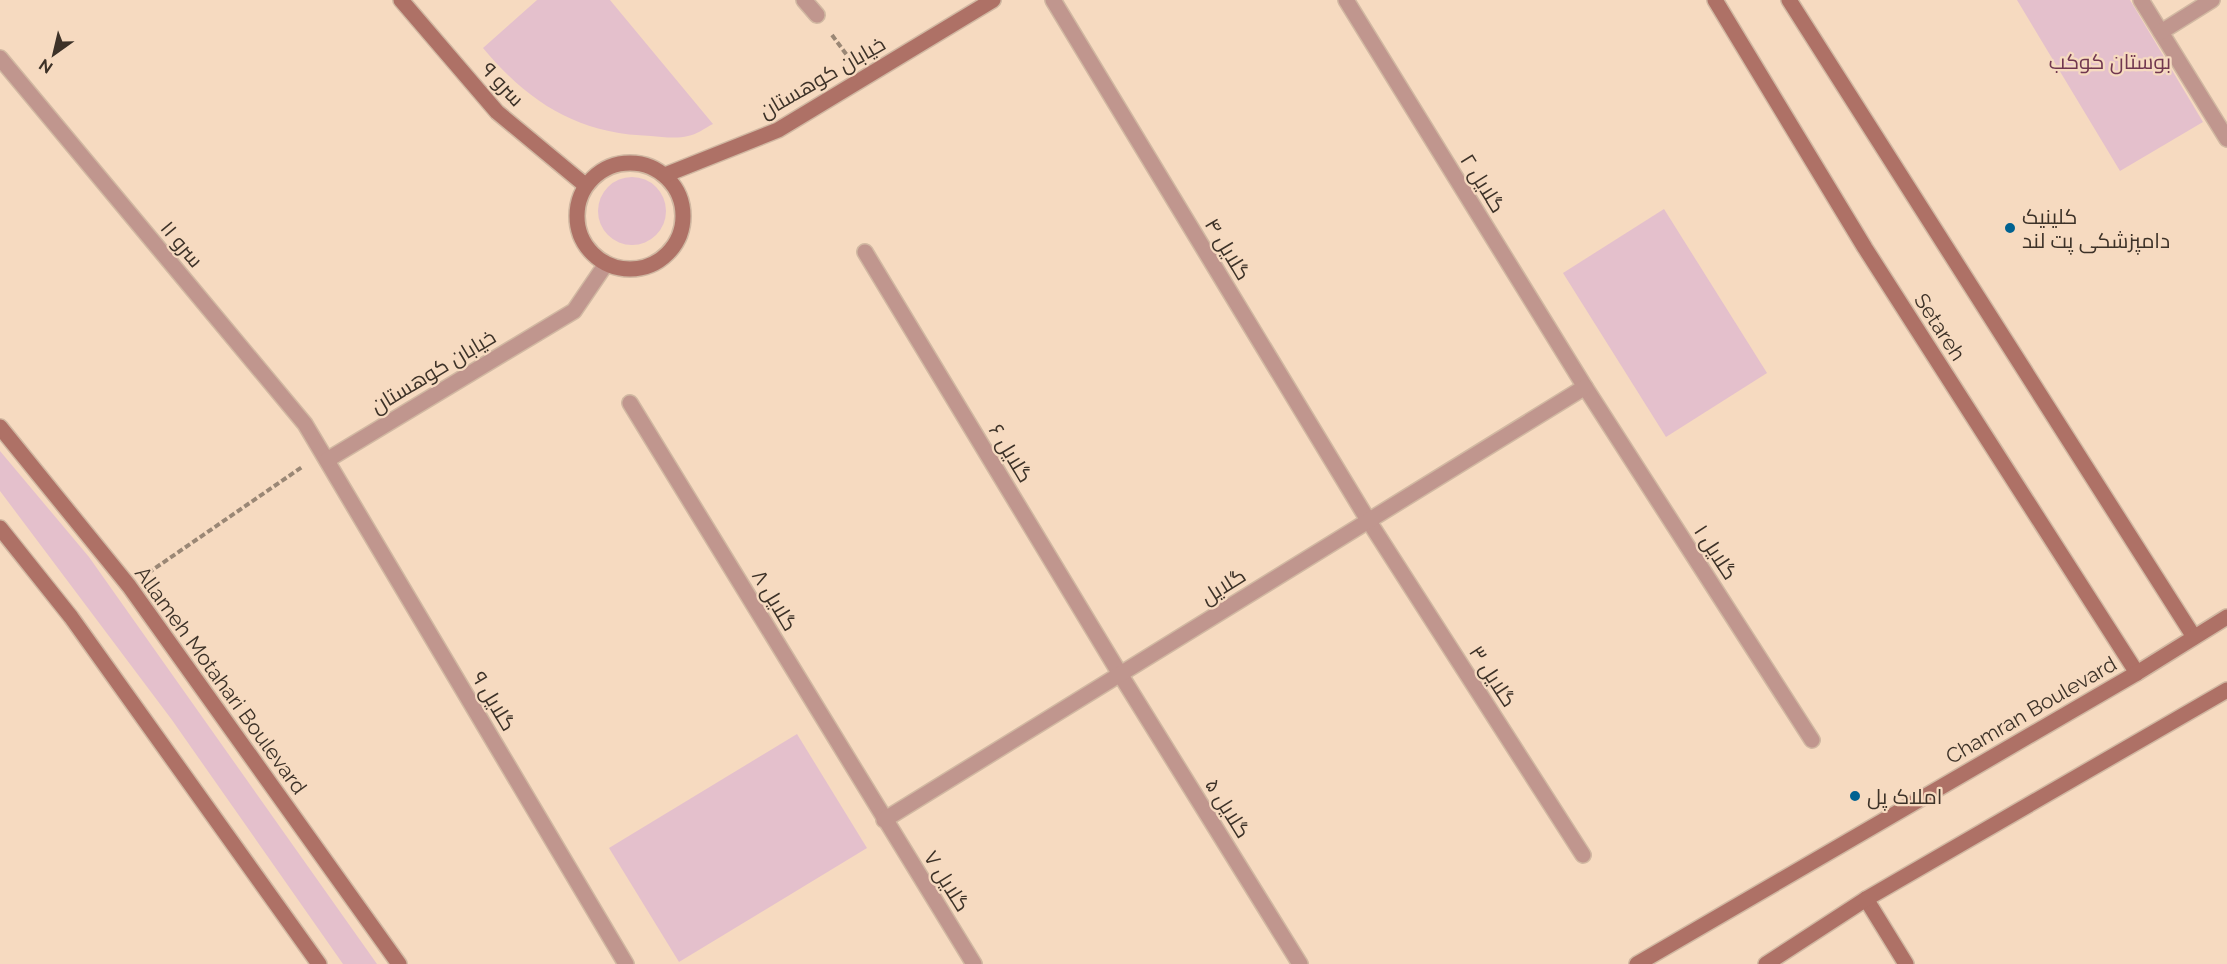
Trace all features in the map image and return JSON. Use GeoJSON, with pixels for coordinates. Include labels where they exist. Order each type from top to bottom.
{"type":"FeatureCollection","features":[{"type":"Feature","properties":{"kind":"street","name":"سرو ۹"},"geometry":{"type":"LineString","coordinates":[[401,0],[497,112],[585,185]]}},
{"type":"Feature","properties":{"kind":"street"},"geometry":{"type":"LineString","coordinates":[[804,0],[817,15]]}},
{"type":"Feature","properties":{"kind":"street","name":"خیابان کوهستان"},"geometry":{"type":"LineString","coordinates":[[665,175],[778,130],[993,0]]}},
{"type":"Feature","properties":{"kind":"street","name":"گلایل ۴"},"geometry":{"type":"LineString","coordinates":[[1053,0],[1368,520]]}},
{"type":"Feature","properties":{"kind":"street","name":"گلایل ۲"},"geometry":{"type":"LineString","coordinates":[[1346,0],[1585,387]]}},
{"type":"Feature","properties":{"kind":"street","name":"Setareh"},"geometry":{"type":"LineString","coordinates":[[1715,0],[1865,248],[2137,673]]}},
{"type":"Feature","properties":{"kind":"street"},"geometry":{"type":"LineString","coordinates":[[1789,0],[2194,637]]}},
{"type":"Feature","properties":{"kind":"street"},"geometry":{"type":"LineString","coordinates":[[2141,0],[2227,139]]}},
{"type":"Feature","properties":{"kind":"street"},"geometry":{"type":"LineString","coordinates":[[2161,32],[2212,0]]}},
{"type":"Feature","properties":{"kind":"street","name":"سرو ۱۱"},"geometry":{"type":"LineString","coordinates":[[0,58],[305,424],[325,456]]}},
{"type":"Feature","properties":{"kind":"street"},"geometry":{"type":"LineString","coordinates":[[631,162],[649,166],[665,175],[676,188],[682,204],[683,221],[678,238],[669,252],[656,263],[639,268],[622,269],[606,264],[591,253],[580,237],[576,220],[577,202],[585,185],[598,172],[614,165],[631,162]]}},
{"type":"Feature","properties":{"kind":"street","name":"گلایل ۶"},"geometry":{"type":"LineString","coordinates":[[865,252],[1120,674]]}},
{"type":"Feature","properties":{"kind":"street","name":"خیابان کوهستان"},"geometry":{"type":"LineString","coordinates":[[325,456],[574,311],[606,264]]}},
{"type":"Feature","properties":{"kind":"street","name":"گلایل"},"geometry":{"type":"LineString","coordinates":[[884,820],[1585,387]]}},
{"type":"Feature","properties":{"kind":"street","name":"گلایل ۱"},"geometry":{"type":"LineString","coordinates":[[1585,387],[1812,740]]}},
{"type":"Feature","properties":{"kind":"street","name":"گلایل ۸"},"geometry":{"type":"LineString","coordinates":[[630,403],[884,820]]}},
{"type":"Feature","properties":{"kind":"street","name":"Allameh Motahari Boulevard"},"geometry":{"type":"LineString","coordinates":[[0,427],[129,586],[399,964]]}},
{"type":"Feature","properties":{"kind":"street","name":"گلایل ۹"},"geometry":{"type":"LineString","coordinates":[[325,456],[626,964]]}},
{"type":"Feature","properties":{"kind":"street","name":"گلایل ۳"},"geometry":{"type":"LineString","coordinates":[[1368,520],[1583,855]]}},
{"type":"Feature","properties":{"kind":"street"},"geometry":{"type":"LineString","coordinates":[[0,528],[71,617],[319,964]]}},
{"type":"Feature","properties":{"kind":"street","name":"Chamran Boulevard"},"geometry":{"type":"LineString","coordinates":[[1637,964],[2137,673],[2227,617]]}},
{"type":"Feature","properties":{"kind":"street","name":"گلایل ۵"},"geometry":{"type":"LineString","coordinates":[[1120,674],[1300,964]]}},
{"type":"Feature","properties":{"kind":"street"},"geometry":{"type":"LineString","coordinates":[[1766,964],[1866,899],[2227,690]]}},
{"type":"Feature","properties":{"kind":"street","name":"گلایل ۷"},"geometry":{"type":"LineString","coordinates":[[884,820],[974,964]]}},
{"type":"Feature","properties":{"kind":"street"},"geometry":{"type":"LineString","coordinates":[[1866,899],[1906,964]]}},
{"type":"Feature","properties":{"kind":"path"},"geometry":{"type":"LineString","coordinates":[[817,15],[864,78]]}},
{"type":"Feature","properties":{"kind":"path"},"geometry":{"type":"LineString","coordinates":[[129,586],[325,456]]}},
{"type":"Feature","properties":{"kind":"green space"},"geometry":{"type":"Polygon","coordinates":[[[537,0],[610,0],[713,124],[684,137],[625,134],[578,122],[537,99],[518,85],[483,48],[537,0]]]}},
{"type":"Feature","properties":{"kind":"green space","name":"بوستان کوکب"},"geometry":{"type":"Polygon","coordinates":[[[2017,0],[2130,0],[2203,122],[2120,171],[2017,0]]]}},
{"type":"Feature","properties":{"kind":"green space"},"geometry":{"type":"Polygon","coordinates":[[[632,177],[645,180],[656,187],[663,198],[666,211],[663,224],[656,235],[645,242],[632,245],[619,242],[608,235],[601,224],[598,211],[601,198],[608,187],[619,180],[632,177]]]}},
{"type":"Feature","properties":{"kind":"green space"},"geometry":{"type":"Polygon","coordinates":[[[1664,209],[1767,373],[1666,437],[1563,273],[1664,209]]]}},
{"type":"Feature","properties":{"kind":"green space"},"geometry":{"type":"Polygon","coordinates":[[[0,451],[89,557],[377,964],[343,964],[172,720],[0,491],[0,451]]]}},
{"type":"Feature","properties":{"kind":"green space"},"geometry":{"type":"Polygon","coordinates":[[[797,734],[867,848],[679,962],[609,848],[797,734]]]}},
{"type":"Feature","properties":{"kind":"place","name":"کلینیک دامپزشکی پت لند"},"geometry":{"type":"Point","coordinates":[2010,228]}},
{"type":"Feature","properties":{"kind":"place","name":"املاک پل"},"geometry":{"type":"Point","coordinates":[1855,796]}}]}
